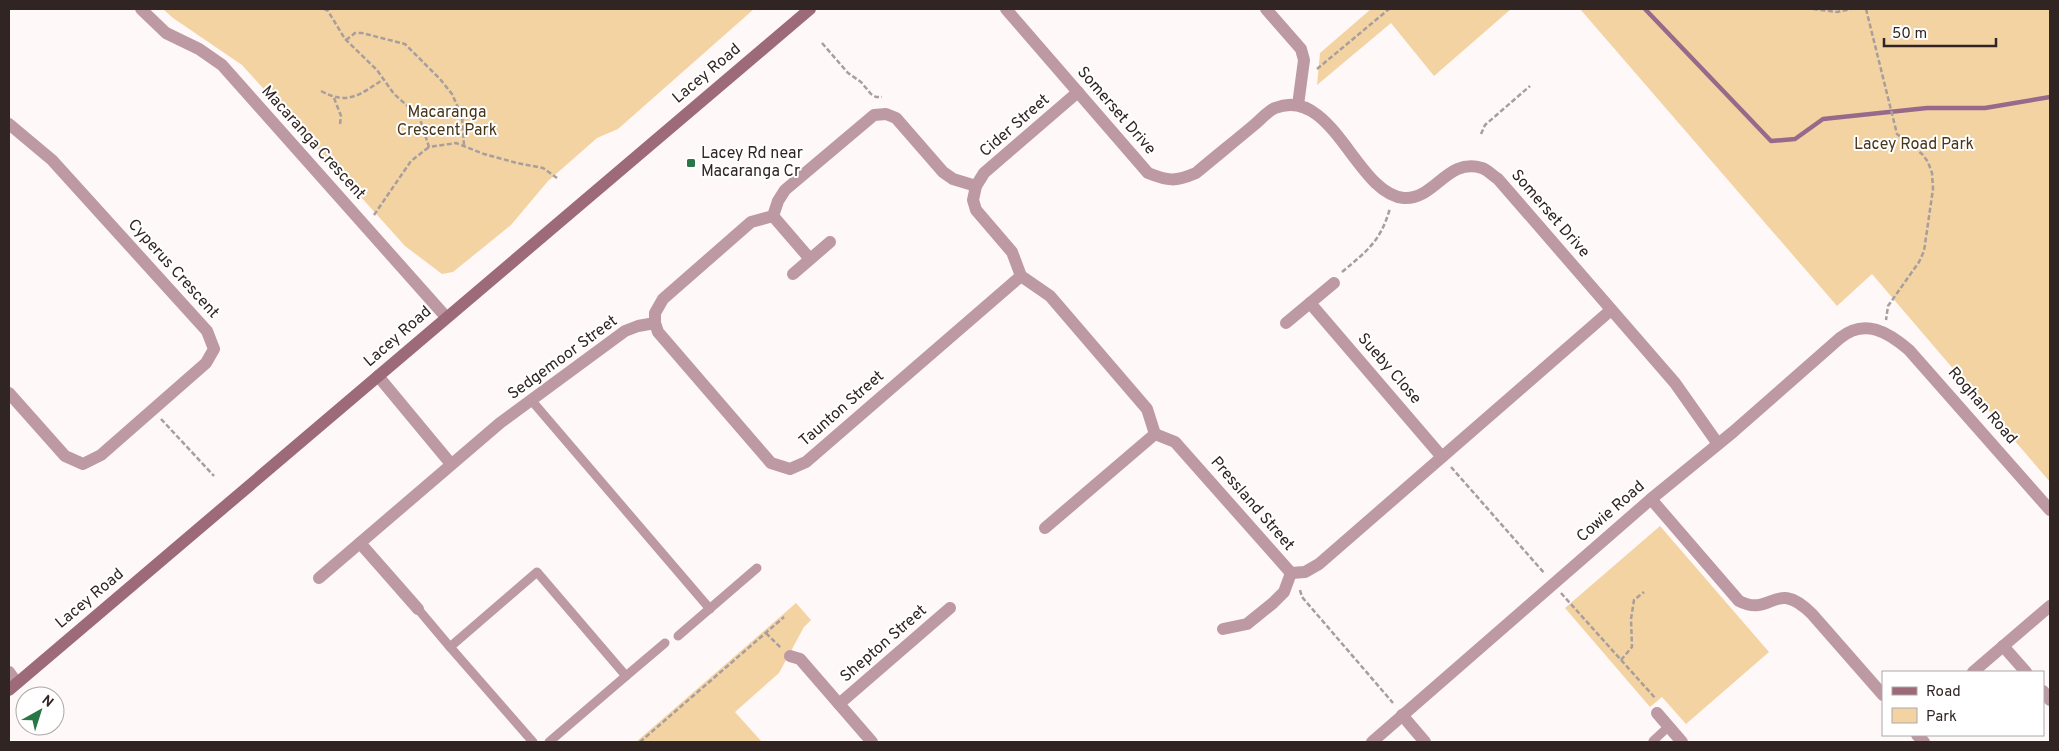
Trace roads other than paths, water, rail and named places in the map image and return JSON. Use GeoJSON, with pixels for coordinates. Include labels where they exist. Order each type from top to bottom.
{"type":"FeatureCollection","features":[{"type":"Feature","properties":{"kind":"street","name":"Macaranga Crescent"},"geometry":{"type":"LineString","coordinates":[[141,9],[166,33],[199,49],[222,65],[446,317]]}},
{"type":"Feature","properties":{"kind":"street","name":"Lacey Road"},"geometry":{"type":"LineString","coordinates":[[13,686],[810,9]]}},
{"type":"Feature","properties":{"kind":"street","name":"Somerset Drive"},"geometry":{"type":"LineString","coordinates":[[1006,9],[1148,173],[1165,180],[1180,180],[1196,174],[1274,108],[1298,105],[1307,108],[1321,117],[1378,184],[1392,194],[1404,198],[1421,195],[1454,170],[1467,167],[1483,168],[1498,179],[1688,399],[1718,444]]}},
{"type":"Feature","properties":{"kind":"street"},"geometry":{"type":"LineString","coordinates":[[1266,9],[1301,49],[1304,60],[1298,105]]}},
{"type":"Feature","properties":{"kind":"street","name":"Cider Street"},"geometry":{"type":"LineString","coordinates":[[976,186],[984,173],[1078,92]]}},
{"type":"Feature","properties":{"kind":"street"},"geometry":{"type":"LineString","coordinates":[[773,216],[778,201],[785,190],[874,115],[886,114],[896,118],[943,172],[953,179],[976,186],[973,200],[976,210],[1012,252],[1021,276],[1050,296],[1147,409],[1155,434],[1045,528]]}},
{"type":"Feature","properties":{"kind":"street","name":"Cyperus Crescent"},"geometry":{"type":"LineString","coordinates":[[9,124],[52,160],[207,331],[214,350],[206,363],[152,408],[101,455],[83,464],[65,456],[9,393]]}},
{"type":"Feature","properties":{"kind":"street"},"geometry":{"type":"LineString","coordinates":[[773,216],[810,259]]}},
{"type":"Feature","properties":{"kind":"street"},"geometry":{"type":"LineString","coordinates":[[655,323],[655,313],[663,299],[751,222],[773,216]]}},
{"type":"Feature","properties":{"kind":"street"},"geometry":{"type":"LineString","coordinates":[[793,274],[830,242]]}},
{"type":"Feature","properties":{"kind":"street","name":"Taunton Street"},"geometry":{"type":"LineString","coordinates":[[655,323],[658,332],[772,463],[790,469],[806,462],[1021,276]]}},
{"type":"Feature","properties":{"kind":"street"},"geometry":{"type":"LineString","coordinates":[[1286,324],[1334,283]]}},
{"type":"Feature","properties":{"kind":"street","name":"Sueby Close"},"geometry":{"type":"LineString","coordinates":[[1310,303],[1442,457]]}},
{"type":"Feature","properties":{"kind":"street","name":"Pressland Street"},"geometry":{"type":"LineString","coordinates":[[1155,434],[1175,442],[1291,573],[1305,572],[1320,564],[1611,310]]}},
{"type":"Feature","properties":{"kind":"street","name":"Sedgemoor Street"},"geometry":{"type":"LineString","coordinates":[[319,578],[500,423],[625,331],[655,323]]}},
{"type":"Feature","properties":{"kind":"street","name":"Cowie Road"},"geometry":{"type":"LineString","coordinates":[[1372,742],[1651,499],[1718,444],[1846,333],[1861,328],[1882,331]]}},
{"type":"Feature","properties":{"kind":"street","name":"Roghan Road"},"geometry":{"type":"LineString","coordinates":[[1882,331],[1897,340],[1921,362],[2050,510]]}},
{"type":"Feature","properties":{"kind":"street"},"geometry":{"type":"LineString","coordinates":[[378,376],[451,464]]}},
{"type":"Feature","properties":{"kind":"street"},"geometry":{"type":"LineString","coordinates":[[1651,499],[1739,601],[1759,606],[1782,597],[1800,603],[1812,614],[1882,694]]}},
{"type":"Feature","properties":{"kind":"street"},"geometry":{"type":"LineString","coordinates":[[360,543],[418,610]]}},
{"type":"Feature","properties":{"kind":"street"},"geometry":{"type":"LineString","coordinates":[[1223,629],[1247,624],[1273,604],[1284,592],[1291,573]]}},
{"type":"Feature","properties":{"kind":"street"},"geometry":{"type":"LineString","coordinates":[[1974,671],[2050,606]]}},
{"type":"Feature","properties":{"kind":"street","name":"Shepton Street"},"geometry":{"type":"LineString","coordinates":[[839,704],[950,608]]}},
{"type":"Feature","properties":{"kind":"street"},"geometry":{"type":"LineString","coordinates":[[2003,646],[2025,671]]}},
{"type":"Feature","properties":{"kind":"street"},"geometry":{"type":"LineString","coordinates":[[790,656],[800,659],[872,742]]}},
{"type":"Feature","properties":{"kind":"street"},"geometry":{"type":"LineString","coordinates":[[9,672],[13,686]]}},
{"type":"Feature","properties":{"kind":"street"},"geometry":{"type":"LineString","coordinates":[[1657,713],[1682,742]]}},
{"type":"Feature","properties":{"kind":"street"},"geometry":{"type":"LineString","coordinates":[[1402,715],[1426,742]]}},
{"type":"Feature","properties":{"kind":"lane"},"geometry":{"type":"LineString","coordinates":[[532,401],[710,609]]}},
{"type":"Feature","properties":{"kind":"lane"},"geometry":{"type":"LineString","coordinates":[[678,636],[757,568]]}},
{"type":"Feature","properties":{"kind":"lane"},"geometry":{"type":"LineString","coordinates":[[450,646],[537,572],[626,676]]}},
{"type":"Feature","properties":{"kind":"lane"},"geometry":{"type":"LineString","coordinates":[[418,610],[533,742]]}},
{"type":"Feature","properties":{"kind":"lane"},"geometry":{"type":"LineString","coordinates":[[549,742],[665,642]]}},
{"type":"Feature","properties":{"kind":"lane"},"geometry":{"type":"LineString","coordinates":[[1653,741],[1668,727]]}},
{"type":"Feature","properties":{"kind":"waterway"},"geometry":{"type":"LineString","coordinates":[[1645,9],[1771,141],[1795,139],[1823,119],[1927,108],[1985,108],[2050,97]]}},
{"type":"Feature","properties":{"kind":"place","name":"Lacey Rd near Macaranga Cr"},"geometry":{"type":"Point","coordinates":[691,163]}},
{"type":"Feature","properties":{"kind":"park label","name":"Macaranga Crescent Park"},"geometry":{"type":"Point","coordinates":[447,122]}},
{"type":"Feature","properties":{"kind":"park label","name":"Lacey Road Park"},"geometry":{"type":"Point","coordinates":[1914,145]}}]}
